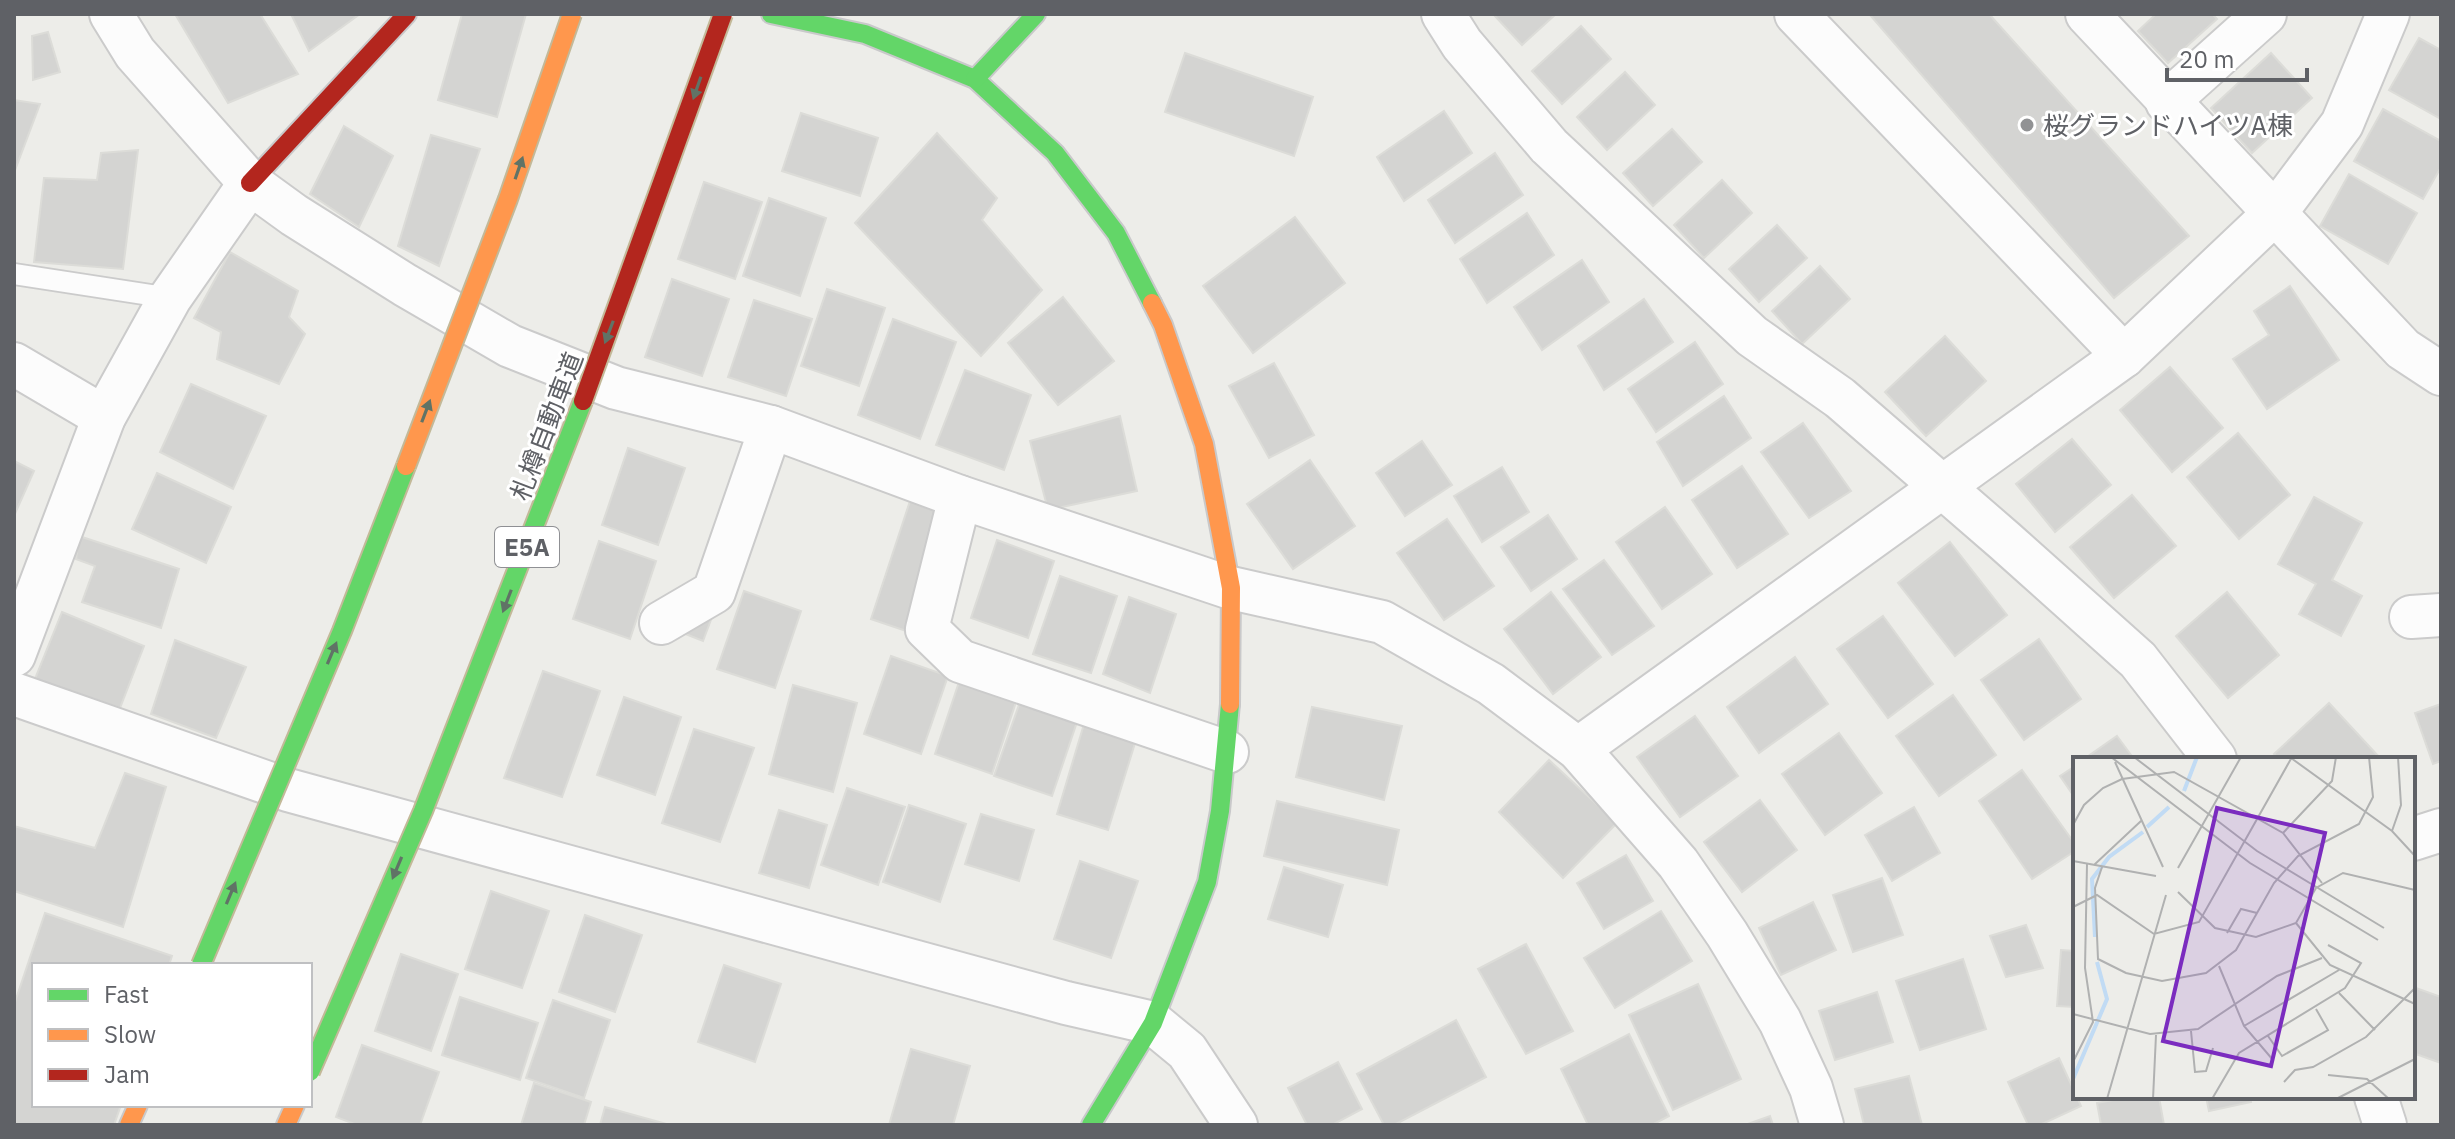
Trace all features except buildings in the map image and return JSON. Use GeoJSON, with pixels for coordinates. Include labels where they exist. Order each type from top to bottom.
{"type":"FeatureCollection","features":[{"type":"Feature","properties":{"kind":"main road"},"geometry":{"type":"LineString","coordinates":[[250,183],[407,14]]}},
{"type":"Feature","properties":{"kind":"main road"},"geometry":{"type":"LineString","coordinates":[[202,963],[342,631],[508,199],[572,14]]}},
{"type":"Feature","properties":{"kind":"main road","name":"札樽自動車道"},"geometry":{"type":"LineString","coordinates":[[312,1067],[479,675],[631,274],[723,14]]}},
{"type":"Feature","properties":{"kind":"main road"},"geometry":{"type":"LineString","coordinates":[[771,14],[865,34],[975,79],[1055,153],[1116,233],[1163,325],[1204,444],[1231,588],[1230,718],[1220,811],[1207,882],[1153,1023],[1091,1125]]}},
{"type":"Feature","properties":{"kind":"main road"},"geometry":{"type":"LineString","coordinates":[[975,79],[1036,14]]}},
{"type":"Feature","properties":{"kind":"street"},"geometry":{"type":"LineString","coordinates":[[111,14],[135,53],[250,183],[294,215],[405,285],[510,346],[616,388],[771,427],[960,497],[1231,588],[1382,622],[1491,684],[1578,749],[1678,863],[1727,934],[1780,1021],[1811,1088],[1822,1125]]}},
{"type":"Feature","properties":{"kind":"street"},"geometry":{"type":"LineString","coordinates":[[1443,14],[1462,44],[1549,146],[1752,336],[1840,398],[2138,660],[2213,757]]}},
{"type":"Feature","properties":{"kind":"street"},"geometry":{"type":"LineString","coordinates":[[1796,14],[2124,356]]}},
{"type":"Feature","properties":{"kind":"street"},"geometry":{"type":"LineString","coordinates":[[2087,14],[2403,349],[2441,374]]}},
{"type":"Feature","properties":{"kind":"street"},"geometry":{"type":"LineString","coordinates":[[2167,102],[2265,14]]}},
{"type":"Feature","properties":{"kind":"street"},"geometry":{"type":"LineString","coordinates":[[1578,749],[2124,356],[2276,212],[2342,124],[2388,14]]}},
{"type":"Feature","properties":{"kind":"street"},"geometry":{"type":"LineString","coordinates":[[14,655],[104,417],[170,298],[250,183]]}},
{"type":"Feature","properties":{"kind":"street"},"geometry":{"type":"LineString","coordinates":[[14,364],[104,417]]}},
{"type":"Feature","properties":{"kind":"street"},"geometry":{"type":"LineString","coordinates":[[661,623],[714,592],[771,427]]}},
{"type":"Feature","properties":{"kind":"street"},"geometry":{"type":"LineString","coordinates":[[960,497],[927,629],[960,661],[1227,752]]}},
{"type":"Feature","properties":{"kind":"street"},"geometry":{"type":"LineString","coordinates":[[14,694],[288,790],[1051,999],[1153,1023],[1187,1051],[1236,1125]]}},
{"type":"Feature","properties":{"kind":"street"},"geometry":{"type":"LineString","coordinates":[[2415,838],[2441,830]]}},
{"type":"Feature","properties":{"kind":"street"},"geometry":{"type":"LineString","coordinates":[[2377,1099],[2385,1125]]}},
{"type":"Feature","properties":{"kind":"lane"},"geometry":{"type":"LineString","coordinates":[[14,274],[170,298]]}},
{"type":"Feature","properties":{"kind":"traffic: fast"},"geometry":{"type":"LineString","coordinates":[[771,14],[865,34],[975,79],[1055,153],[1116,233],[1152,303]]}},
{"type":"Feature","properties":{"kind":"traffic: fast"},"geometry":{"type":"LineString","coordinates":[[975,79],[1036,14]]}},
{"type":"Feature","properties":{"kind":"traffic: fast"},"geometry":{"type":"LineString","coordinates":[[312,1067],[423,811],[583,401]]}},
{"type":"Feature","properties":{"kind":"traffic: fast"},"geometry":{"type":"LineString","coordinates":[[202,963],[342,631],[406,466]]}},
{"type":"Feature","properties":{"kind":"traffic: fast"},"geometry":{"type":"LineString","coordinates":[[1091,1125],[1153,1023],[1207,882],[1220,811],[1230,704]]}},
{"type":"Feature","properties":{"kind":"traffic: slow"},"geometry":{"type":"LineString","coordinates":[[406,466],[508,199],[572,14]]}},
{"type":"Feature","properties":{"kind":"traffic: slow"},"geometry":{"type":"LineString","coordinates":[[1152,303],[1163,325],[1204,444],[1231,588],[1230,704]]}},
{"type":"Feature","properties":{"kind":"traffic: slow"},"geometry":{"type":"LineString","coordinates":[[129,1125],[137,1107]]}},
{"type":"Feature","properties":{"kind":"traffic: slow"},"geometry":{"type":"LineString","coordinates":[[286,1125],[294,1107]]}},
{"type":"Feature","properties":{"kind":"traffic: jam"},"geometry":{"type":"LineString","coordinates":[[250,183],[407,14]]}},
{"type":"Feature","properties":{"kind":"traffic: jam"},"geometry":{"type":"LineString","coordinates":[[583,401],[723,14]]}},
{"type":"Feature","properties":{"kind":"place","name":"桜グランドハイツA棟"},"geometry":{"type":"Point","coordinates":[2027,125]}}]}
